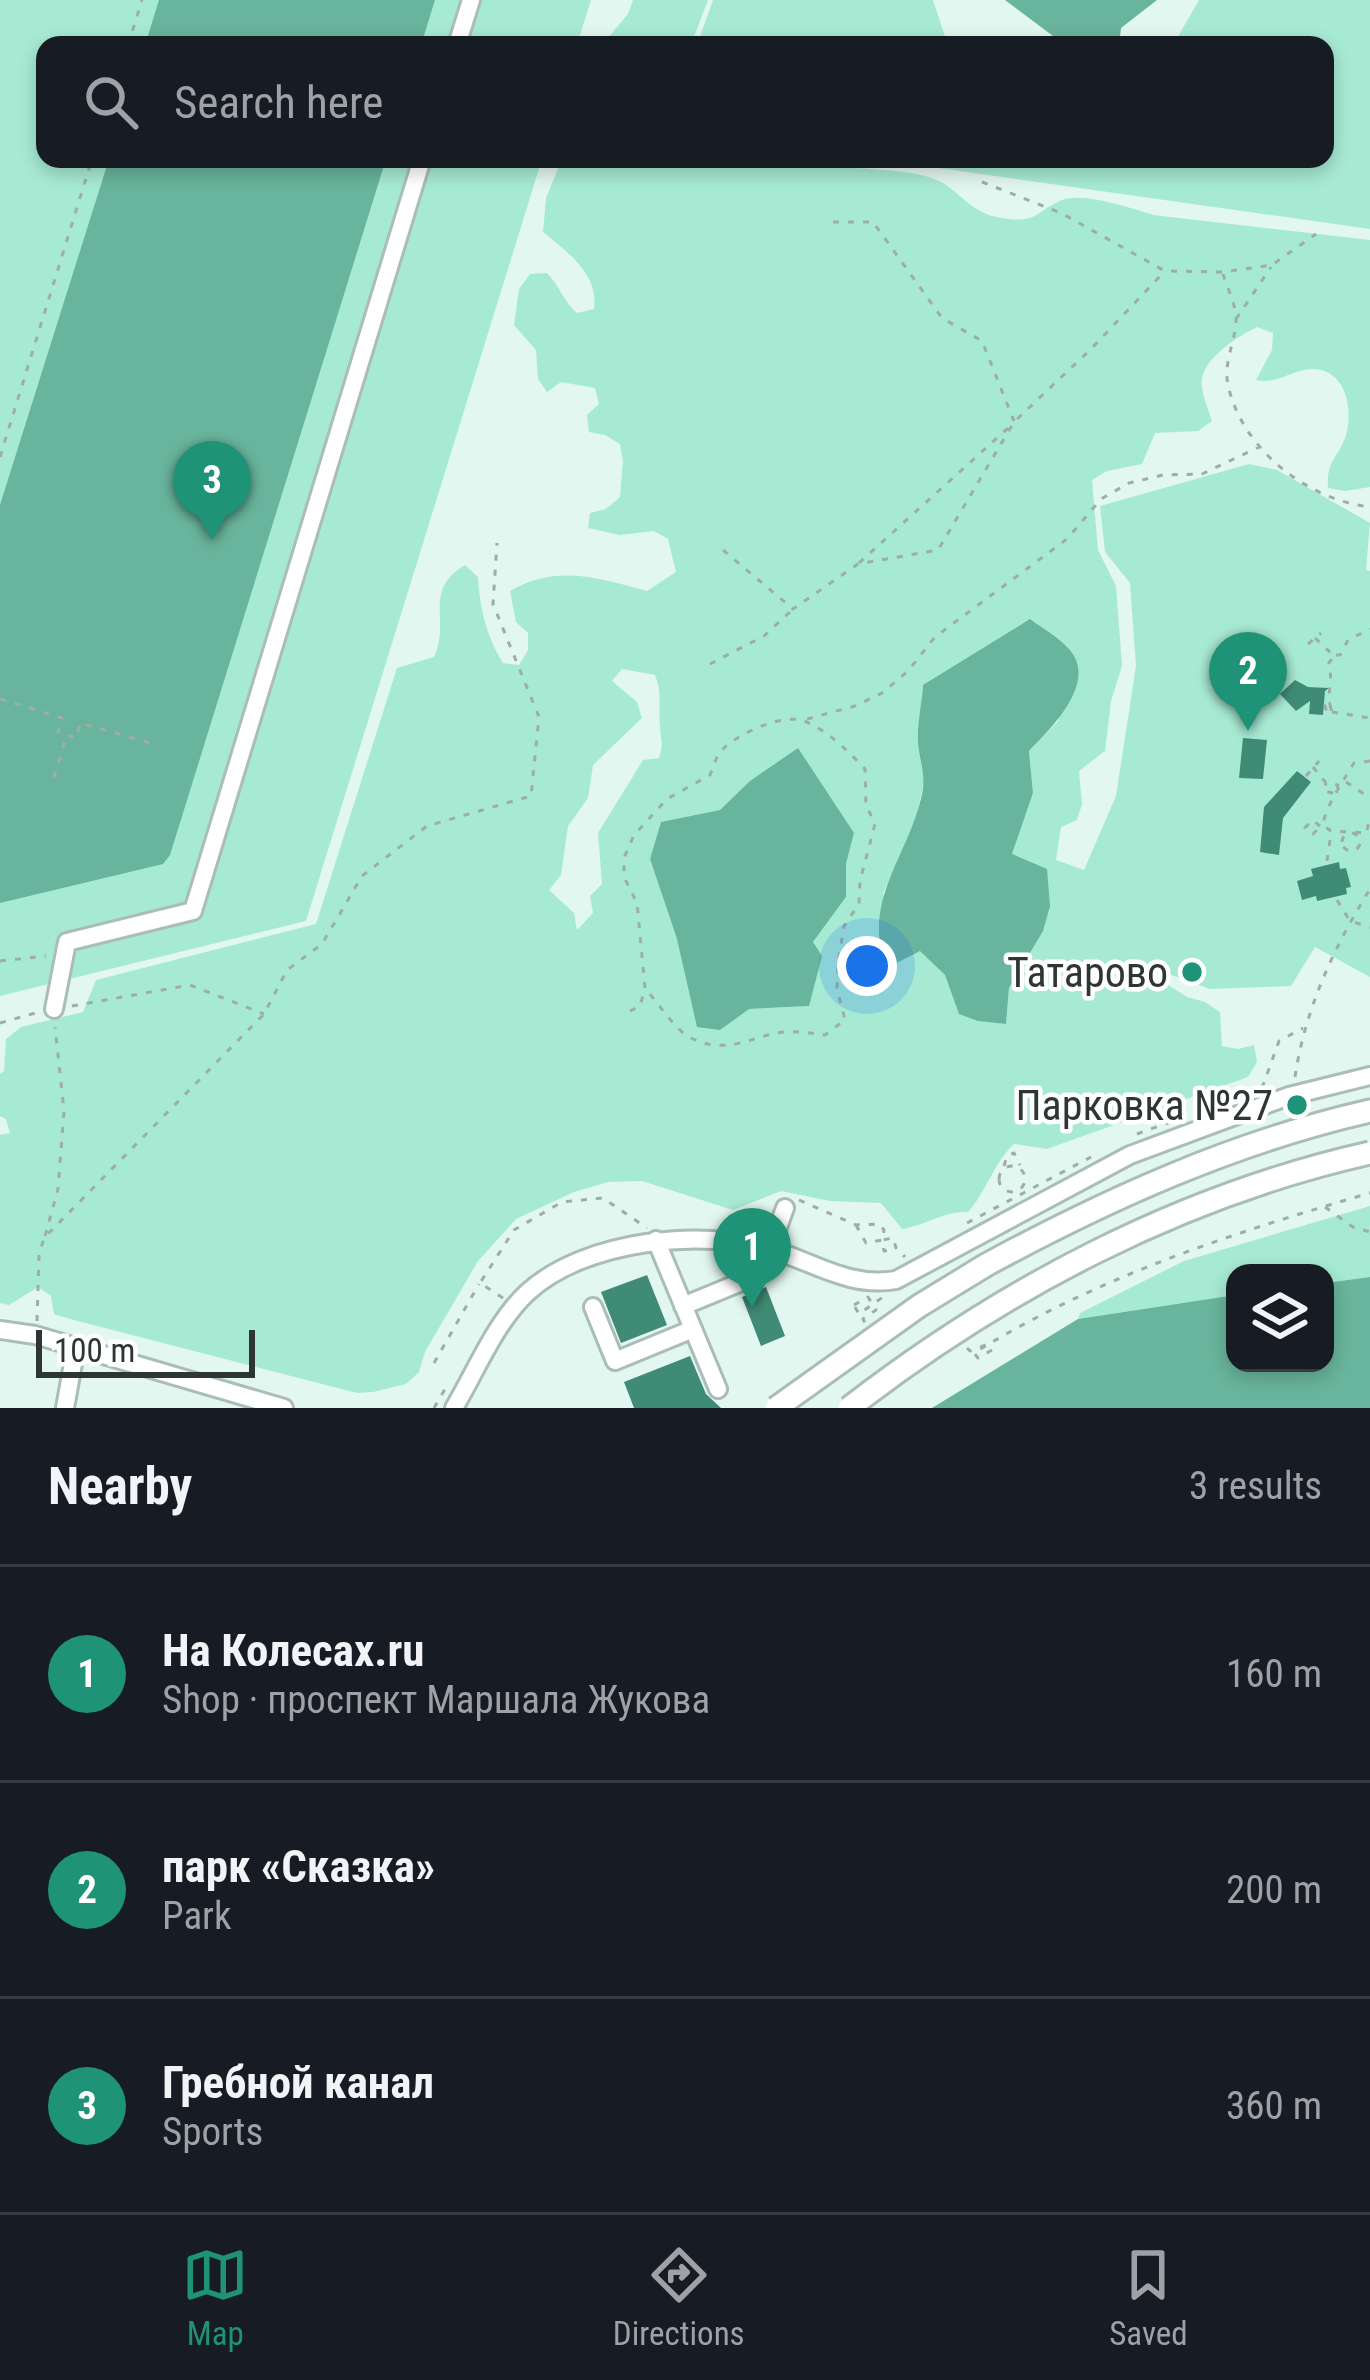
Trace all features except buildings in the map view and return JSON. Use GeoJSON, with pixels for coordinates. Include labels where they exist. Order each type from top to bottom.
{"type":"FeatureCollection","features":[{"type":"Feature","properties":{"kind":"main road"},"geometry":{"type":"LineString","coordinates":[[776,1408],[919,1306],[1054,1229],[1157,1180],[1231,1152],[1370,1111]]}},
{"type":"Feature","properties":{"kind":"main road"},"geometry":{"type":"LineString","coordinates":[[849,1408],[1037,1280],[1177,1215],[1370,1153]]}},
{"type":"Feature","properties":{"kind":"street"},"geometry":{"type":"LineString","coordinates":[[460,36],[471,0]]}},
{"type":"Feature","properties":{"kind":"street"},"geometry":{"type":"LineString","coordinates":[[54,1009],[67,942],[193,911],[419,168]]}},
{"type":"Feature","properties":{"kind":"street"},"geometry":{"type":"LineString","coordinates":[[454,1408],[514,1306],[564,1269],[656,1240],[749,1244],[849,1280],[896,1280],[1130,1155],[1289,1096],[1370,1076]]}},
{"type":"Feature","properties":{"kind":"street"},"geometry":{"type":"LineString","coordinates":[[770,1249],[785,1208]]}},
{"type":"Feature","properties":{"kind":"street"},"geometry":{"type":"LineString","coordinates":[[656,1240],[718,1389]]}},
{"type":"Feature","properties":{"kind":"street"},"geometry":{"type":"LineString","coordinates":[[683,1306],[746,1280],[749,1244]]}},
{"type":"Feature","properties":{"kind":"street"},"geometry":{"type":"LineString","coordinates":[[593,1307],[615,1361],[693,1329]]}},
{"type":"Feature","properties":{"kind":"street"},"geometry":{"type":"LineString","coordinates":[[0,1330],[34,1335],[284,1408]]}},
{"type":"Feature","properties":{"kind":"street"},"geometry":{"type":"LineString","coordinates":[[64,1408],[76,1347]]}},
{"type":"Feature","properties":{"kind":"path"},"geometry":{"type":"LineString","coordinates":[[131,36],[142,0]]}},
{"type":"Feature","properties":{"kind":"path"},"geometry":{"type":"LineString","coordinates":[[0,457],[89,168]]}},
{"type":"Feature","properties":{"kind":"path"},"geometry":{"type":"LineString","coordinates":[[982,182],[1061,213],[1165,271],[1222,272],[1272,265]]}},
{"type":"Feature","properties":{"kind":"path"},"geometry":{"type":"LineString","coordinates":[[833,222],[874,222],[942,318],[982,341],[1014,422]]}},
{"type":"Feature","properties":{"kind":"path"},"geometry":{"type":"LineString","coordinates":[[1316,234],[1272,265],[1236,319],[1227,382],[1259,447],[1294,476],[1341,504],[1370,507]]}},
{"type":"Feature","properties":{"kind":"path"},"geometry":{"type":"LineString","coordinates":[[710,664],[764,636],[793,609],[858,564],[1090,350],[1165,271]]}},
{"type":"Feature","properties":{"kind":"path"},"geometry":{"type":"LineString","coordinates":[[1222,272],[1236,319]]}},
{"type":"Feature","properties":{"kind":"path"},"geometry":{"type":"LineString","coordinates":[[858,564],[938,550],[1014,422]]}},
{"type":"Feature","properties":{"kind":"path"},"geometry":{"type":"LineString","coordinates":[[630,1011],[640,1006],[645,988],[637,903],[624,878],[623,857],[634,835],[667,799],[710,775],[719,751],[747,733],[855,706],[882,693],[908,671],[935,637],[1067,539],[1101,499],[1129,483],[1163,475],[1202,474],[1259,447]]}},
{"type":"Feature","properties":{"kind":"path"},"geometry":{"type":"LineString","coordinates":[[44,1238],[264,1014],[286,970],[322,944],[362,876],[427,826],[531,796],[538,717],[493,604],[497,543]]}},
{"type":"Feature","properties":{"kind":"path"},"geometry":{"type":"LineString","coordinates":[[723,550],[793,609]]}},
{"type":"Feature","properties":{"kind":"path"},"geometry":{"type":"LineString","coordinates":[[1370,629],[1348,640],[1328,664],[1332,674],[1327,688],[1332,712],[1370,718]]}},
{"type":"Feature","properties":{"kind":"path"},"geometry":{"type":"LineString","coordinates":[[1308,644],[1321,633]]}},
{"type":"Feature","properties":{"kind":"path"},"geometry":{"type":"LineString","coordinates":[[1315,638],[1334,656]]}},
{"type":"Feature","properties":{"kind":"path"},"geometry":{"type":"LineString","coordinates":[[0,699],[62,718],[58,732],[76,738],[80,723],[150,743]]}},
{"type":"Feature","properties":{"kind":"path"},"geometry":{"type":"LineString","coordinates":[[645,988],[688,1037],[719,1046],[747,1045],[775,1034],[825,1035],[845,1020],[838,963],[844,926],[859,904],[875,824],[866,805],[865,769],[844,747],[802,720]]}},
{"type":"Feature","properties":{"kind":"path"},"geometry":{"type":"LineString","coordinates":[[54,777],[67,735]]}},
{"type":"Feature","properties":{"kind":"path"},"geometry":{"type":"LineString","coordinates":[[1306,776],[1318,761]]}},
{"type":"Feature","properties":{"kind":"path"},"geometry":{"type":"LineString","coordinates":[[1370,761],[1354,763],[1324,812],[1321,826],[1368,833],[1370,818]]}},
{"type":"Feature","properties":{"kind":"path"},"geometry":{"type":"LineString","coordinates":[[1313,767],[1326,783],[1324,791],[1336,794]]}},
{"type":"Feature","properties":{"kind":"path"},"geometry":{"type":"LineString","coordinates":[[1344,781],[1370,797]]}},
{"type":"Feature","properties":{"kind":"path"},"geometry":{"type":"LineString","coordinates":[[1327,860],[1331,831]]}},
{"type":"Feature","properties":{"kind":"path"},"geometry":{"type":"LineString","coordinates":[[1295,1079],[1304,1028],[1350,921],[1370,889]]}},
{"type":"Feature","properties":{"kind":"path"},"geometry":{"type":"LineString","coordinates":[[1337,899],[1350,921],[1370,927]]}},
{"type":"Feature","properties":{"kind":"path"},"geometry":{"type":"LineString","coordinates":[[0,961],[42,958],[67,942]]}},
{"type":"Feature","properties":{"kind":"path"},"geometry":{"type":"LineString","coordinates":[[0,1023],[190,985],[264,1014]]}},
{"type":"Feature","properties":{"kind":"path"},"geometry":{"type":"LineString","coordinates":[[34,1335],[40,1308],[39,1256],[58,1189],[64,1111],[54,1009]]}},
{"type":"Feature","properties":{"kind":"path"},"geometry":{"type":"LineString","coordinates":[[1278,1084],[1262,1090],[1273,1051],[1285,1035],[1304,1028]]}},
{"type":"Feature","properties":{"kind":"path"},"geometry":{"type":"LineString","coordinates":[[1127,1139],[1193,1113]]}},
{"type":"Feature","properties":{"kind":"path"},"geometry":{"type":"LineString","coordinates":[[959,1227],[1106,1149]]}},
{"type":"Feature","properties":{"kind":"path"},"geometry":{"type":"LineString","coordinates":[[1015,1154],[1026,1183],[1020,1191],[999,1186],[998,1174],[1007,1156],[1015,1154]]}},
{"type":"Feature","properties":{"kind":"path"},"geometry":{"type":"LineString","coordinates":[[1004,1166],[1020,1167]]}},
{"type":"Feature","properties":{"kind":"path"},"geometry":{"type":"LineString","coordinates":[[970,1352],[986,1342],[992,1350],[978,1358],[974,1352],[986,1345],[997,1338],[1006,1332],[1028,1319],[1178,1253],[1370,1193]]}},
{"type":"Feature","properties":{"kind":"path"},"geometry":{"type":"LineString","coordinates":[[434,1363],[514,1230],[562,1202],[590,1197],[610,1200],[649,1229],[630,1234]]}},
{"type":"Feature","properties":{"kind":"path"},"geometry":{"type":"LineString","coordinates":[[785,1208],[798,1200],[810,1202],[856,1225],[879,1224],[884,1230],[884,1251],[896,1249]]}},
{"type":"Feature","properties":{"kind":"path"},"geometry":{"type":"LineString","coordinates":[[1324,1206],[1353,1227],[1370,1232]]}},
{"type":"Feature","properties":{"kind":"path"},"geometry":{"type":"LineString","coordinates":[[856,1225],[866,1243],[893,1238],[896,1249],[907,1258],[889,1265]]}},
{"type":"Feature","properties":{"kind":"path"},"geometry":{"type":"LineString","coordinates":[[480,1282],[514,1306]]}},
{"type":"Feature","properties":{"kind":"path"},"geometry":{"type":"LineString","coordinates":[[863,1319],[876,1310],[868,1297],[854,1305],[859,1314],[870,1307],[881,1300]]}},
{"type":"Feature","properties":{"kind":"path"},"geometry":{"type":"LineString","coordinates":[[434,1408],[445,1390]]}},
{"type":"Feature","properties":{"kind":"shaded area"},"geometry":{"type":"Polygon","coordinates":[[[0,0],[591,0],[580,36],[36,36],[36,168],[539,168],[306,921],[0,996],[0,0]]]}},
{"type":"Feature","properties":{"kind":"shaded area"},"geometry":{"type":"Polygon","coordinates":[[[159,0],[435,0],[424,36],[148,36],[159,0]]]}},
{"type":"Feature","properties":{"kind":"shaded area"},"geometry":{"type":"Polygon","coordinates":[[[633,0],[708,0],[694,36],[610,36],[633,0]]]}},
{"type":"Feature","properties":{"kind":"shaded area"},"geometry":{"type":"Polygon","coordinates":[[[713,0],[933,0],[945,36],[700,36],[713,0]]]}},
{"type":"Feature","properties":{"kind":"shaded area"},"geometry":{"type":"Polygon","coordinates":[[[1005,0],[1157,0],[1121,28],[1120,36],[1053,36],[1005,0]]]}},
{"type":"Feature","properties":{"kind":"shaded area"},"geometry":{"type":"Polygon","coordinates":[[[1199,0],[1370,0],[1370,229],[939,168],[1334,168],[1334,36],[1178,36],[1199,0]]]}},
{"type":"Feature","properties":{"kind":"shaded area"},"geometry":{"type":"Polygon","coordinates":[[[106,168],[383,168],[170,855],[163,864],[0,903],[0,505],[106,168]]]}},
{"type":"Feature","properties":{"kind":"shaded area"},"geometry":{"type":"Polygon","coordinates":[[[558,168],[858,168],[925,176],[982,212],[1002,218],[1030,218],[1062,200],[1082,198],[1153,215],[1370,240],[1370,487],[1328,488],[1329,471],[1348,426],[1346,396],[1337,379],[1312,369],[1256,380],[1272,350],[1273,333],[1257,327],[1219,352],[1204,372],[1202,390],[1212,421],[1198,431],[1155,433],[1142,464],[1107,471],[1092,480],[1098,550],[1116,586],[1122,666],[1111,701],[1105,751],[1079,771],[1082,804],[1077,820],[1061,827],[1056,860],[1084,870],[1116,796],[1136,666],[1130,583],[1105,552],[1100,506],[1249,464],[1277,470],[1370,523],[1366,570],[1370,571],[1370,977],[1315,947],[1291,986],[1210,989],[1127,959],[1220,1012],[1222,1046],[1254,1045],[1257,1062],[1248,1077],[1047,1149],[1014,1144],[968,1212],[902,1229],[881,1203],[830,1201],[781,1191],[733,1210],[642,1181],[608,1182],[574,1192],[516,1219],[478,1261],[425,1352],[419,1372],[406,1384],[373,1392],[357,1393],[54,1314],[51,1296],[38,1287],[9,1305],[0,1303],[0,1135],[10,1133],[6,1119],[0,1116],[6,1039],[21,1027],[83,1012],[96,980],[316,924],[397,668],[434,657],[444,585],[465,565],[478,577],[485,622],[497,653],[503,663],[519,665],[528,650],[528,633],[516,622],[510,591],[544,578],[578,576],[647,591],[676,572],[668,539],[654,531],[620,535],[588,528],[590,513],[606,509],[620,497],[623,461],[620,444],[589,432],[587,415],[599,404],[595,388],[561,382],[547,392],[538,379],[536,350],[514,325],[519,289],[530,274],[547,273],[577,313],[594,309],[587,275],[543,232],[546,198],[558,168]],[[973,658],[923,686],[918,739],[924,783],[916,818],[883,894],[920,950],[945,975],[959,1013],[1006,1023],[1009,988],[1023,961],[1012,854],[1033,793],[1029,751],[1059,720],[973,658]],[[622,669],[612,681],[637,702],[642,718],[593,765],[588,798],[568,826],[561,875],[549,890],[574,913],[577,930],[593,913],[590,896],[602,884],[598,833],[643,760],[659,758],[660,695],[655,675],[622,669]],[[720,810],[661,823],[650,859],[677,939],[749,1009],[809,1006],[813,942],[846,897],[846,864],[854,833],[720,810]]]}},
{"type":"Feature","properties":{"kind":"shaded area"},"geometry":{"type":"Polygon","coordinates":[[[1030,619],[1068,648],[1078,675],[1069,703],[1029,751],[1033,793],[1012,854],[1047,869],[1050,906],[1043,931],[1009,988],[1006,1024],[959,1014],[945,975],[920,951],[887,968],[879,920],[923,789],[918,735],[923,685],[1030,619]]]}},
{"type":"Feature","properties":{"kind":"shaded area"},"geometry":{"type":"Polygon","coordinates":[[[798,748],[854,833],[846,864],[846,897],[813,942],[822,956],[809,1006],[749,1009],[720,1030],[697,1027],[677,939],[650,859],[661,822],[720,810],[750,781],[798,748]]]}},
{"type":"Feature","properties":{"kind":"shaded area"},"geometry":{"type":"Polygon","coordinates":[[[1370,1206],[1370,1277],[1334,1282],[1334,1264],[1226,1264],[1226,1296],[1078,1319],[1080,1313],[1184,1261],[1370,1206]]]}},
{"type":"Feature","properties":{"kind":"shaded area"},"geometry":{"type":"Polygon","coordinates":[[[1370,1277],[1370,1408],[932,1408],[1078,1319],[1226,1296],[1226,1372],[1334,1372],[1334,1282],[1370,1277]]]}},
{"type":"Feature","properties":{"kind":"place","name":"Гребной канал"},"geometry":{"type":"Point","coordinates":[212,540]}},
{"type":"Feature","properties":{"kind":"place","name":"парк «Сказка»"},"geometry":{"type":"Point","coordinates":[1248,731]}},
{"type":"Feature","properties":{"kind":"place","name":"Татарово"},"geometry":{"type":"Point","coordinates":[1192,972]}},
{"type":"Feature","properties":{"kind":"place","name":"Парковка №27"},"geometry":{"type":"Point","coordinates":[1297,1105]}},
{"type":"Feature","properties":{"kind":"place","name":"На Колесах.ru"},"geometry":{"type":"Point","coordinates":[752,1307]}}]}
